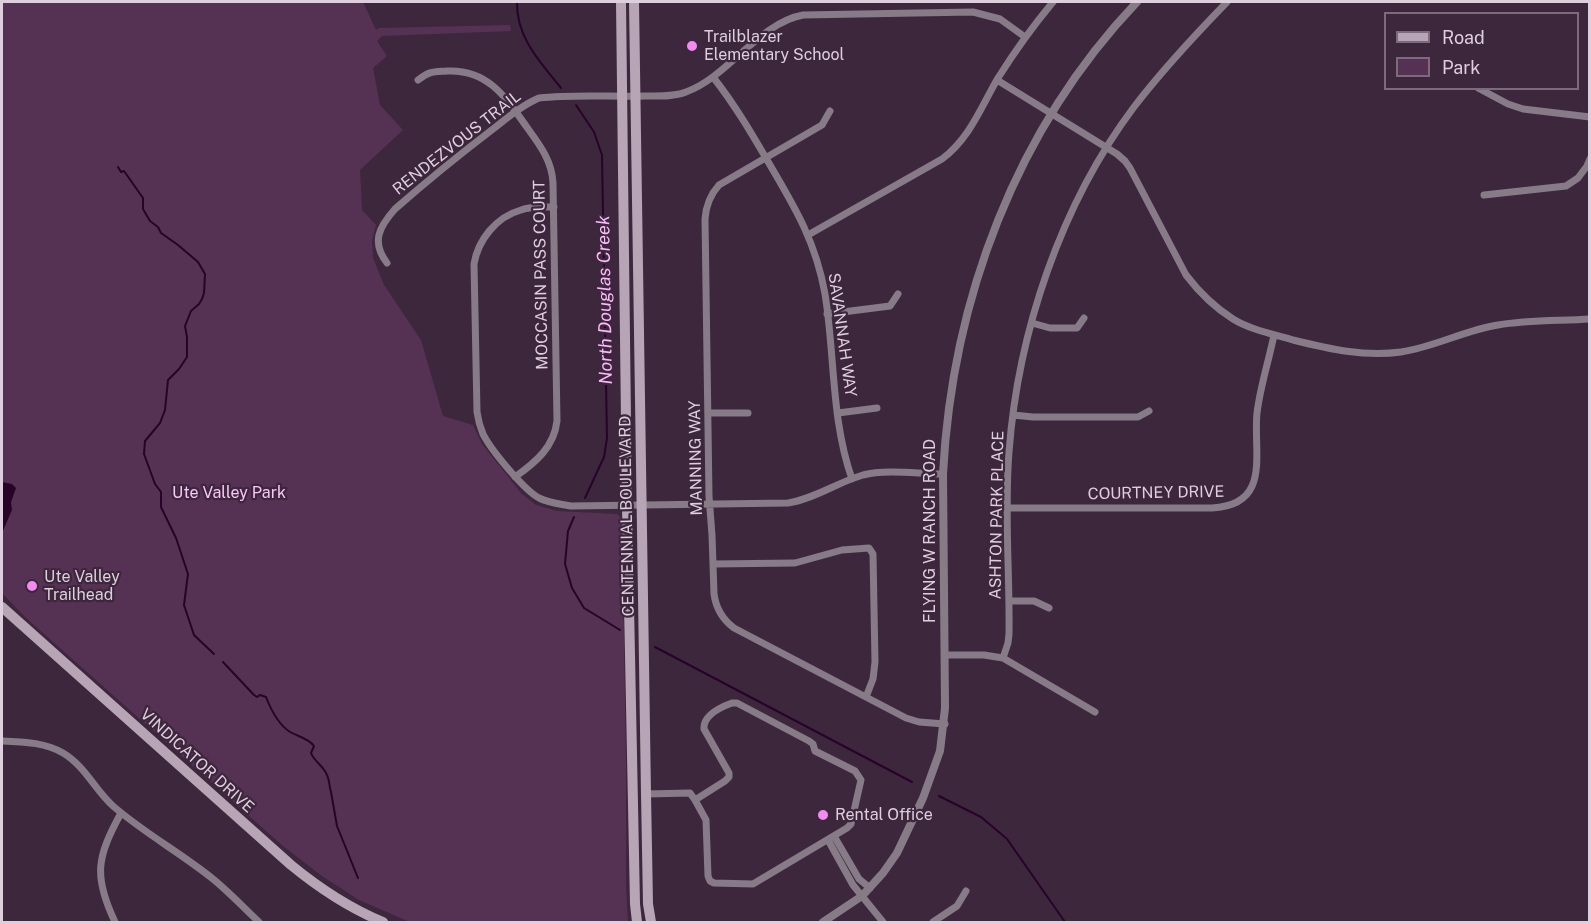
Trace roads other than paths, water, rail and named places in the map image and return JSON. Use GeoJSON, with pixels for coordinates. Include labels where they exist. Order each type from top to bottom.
{"type":"FeatureCollection","features":[{"type":"Feature","properties":{"kind":"main road","name":"CENTENNIAL BOULEVARD"},"geometry":{"type":"LineString","coordinates":[[621,2],[627,506],[637,922]]}},
{"type":"Feature","properties":{"kind":"main road","name":"CENTENNIAL BOULEVARD"},"geometry":{"type":"LineString","coordinates":[[634,2],[648,904],[651,922]]}},
{"type":"Feature","properties":{"kind":"main road","name":"VINDICATOR DRIVE"},"geometry":{"type":"LineString","coordinates":[[2,607],[311,881],[346,904],[382,922]]}},
{"type":"Feature","properties":{"kind":"street"},"geometry":{"type":"LineString","coordinates":[[808,235],[948,154],[960,143],[1025,37],[1053,2]]}},
{"type":"Feature","properties":{"kind":"street","name":"FLYING W RANCH ROAD"},"geometry":{"type":"LineString","coordinates":[[823,922],[862,896],[897,853],[930,781],[940,751],[945,724],[943,474],[948,410],[968,309],[981,267],[1003,208],[1029,153],[1052,114],[1091,58],[1137,2]]}},
{"type":"Feature","properties":{"kind":"street","name":"ASHTON PARK PLACE"},"geometry":{"type":"LineString","coordinates":[[1003,658],[1008,643],[1010,601],[1009,454],[1023,357],[1041,291],[1058,243],[1107,148],[1133,108],[1167,66],[1227,2]]}},
{"type":"Feature","properties":{"kind":"street","name":"RENDEZVOUS TRAIL"},"geometry":{"type":"LineString","coordinates":[[387,263],[377,246],[387,217],[394,209],[447,164],[516,111],[539,98],[679,94],[694,89],[713,77],[779,24],[795,16],[973,12],[1000,19],[1025,37]]}},
{"type":"Feature","properties":{"kind":"street","name":"MOCCASIN PASS COURT"},"geometry":{"type":"LineString","coordinates":[[418,80],[428,72],[452,71],[475,74],[485,79],[502,93],[516,111],[545,153],[553,176],[558,409],[556,430],[540,457],[516,477]]}},
{"type":"Feature","properties":{"kind":"street","name":"SAVANNAH WAY"},"geometry":{"type":"LineString","coordinates":[[713,77],[741,114],[792,203],[813,247],[821,276],[827,314],[843,450],[852,479]]}},
{"type":"Feature","properties":{"kind":"street"},"geometry":{"type":"LineString","coordinates":[[997,80],[1125,161],[1186,275],[1196,288],[1234,319],[1258,330],[1338,351],[1375,354],[1412,350],[1496,325],[1590,319]]}},
{"type":"Feature","properties":{"kind":"street"},"geometry":{"type":"LineString","coordinates":[[1482,90],[1523,109],[1590,117]]}},
{"type":"Feature","properties":{"kind":"street","name":"MANNING WAY"},"geometry":{"type":"LineString","coordinates":[[830,111],[822,125],[719,185],[710,197],[705,210],[709,504],[715,602],[727,622],[742,632],[913,721],[945,724]]}},
{"type":"Feature","properties":{"kind":"street"},"geometry":{"type":"LineString","coordinates":[[1484,195],[1566,186],[1578,178],[1590,159]]}},
{"type":"Feature","properties":{"kind":"street"},"geometry":{"type":"LineString","coordinates":[[554,207],[522,209],[504,217],[484,238],[474,264],[478,421],[488,444],[532,493],[550,502],[571,506],[794,502],[852,479],[878,473],[943,474]]}},
{"type":"Feature","properties":{"kind":"street"},"geometry":{"type":"LineString","coordinates":[[827,314],[890,306],[898,294]]}},
{"type":"Feature","properties":{"kind":"street"},"geometry":{"type":"LineString","coordinates":[[1032,323],[1050,328],[1077,328],[1084,318]]}},
{"type":"Feature","properties":{"kind":"street","name":"COURTNEY DRIVE"},"geometry":{"type":"LineString","coordinates":[[1008,508],[1220,508],[1234,504],[1251,488],[1256,476],[1257,412],[1275,335]]}},
{"type":"Feature","properties":{"kind":"street"},"geometry":{"type":"LineString","coordinates":[[838,412],[877,408]]}},
{"type":"Feature","properties":{"kind":"street"},"geometry":{"type":"LineString","coordinates":[[1013,416],[1138,417],[1149,411]]}},
{"type":"Feature","properties":{"kind":"street"},"geometry":{"type":"LineString","coordinates":[[708,413],[748,413]]}},
{"type":"Feature","properties":{"kind":"street"},"geometry":{"type":"LineString","coordinates":[[713,564],[795,563],[842,550],[869,548],[873,554],[875,662],[873,679],[866,697]]}},
{"type":"Feature","properties":{"kind":"street"},"geometry":{"type":"LineString","coordinates":[[1010,601],[1034,601],[1049,608]]}},
{"type":"Feature","properties":{"kind":"street"},"geometry":{"type":"LineString","coordinates":[[945,655],[984,655],[1003,658],[1095,712]]}},
{"type":"Feature","properties":{"kind":"street"},"geometry":{"type":"LineString","coordinates":[[646,794],[690,793],[706,820],[710,881],[714,884],[753,884],[847,828],[851,824],[861,780],[855,771],[815,751],[813,744],[809,741],[732,702],[706,718],[704,723],[704,729],[729,773],[729,777],[695,800]]}},
{"type":"Feature","properties":{"kind":"street"},"geometry":{"type":"LineString","coordinates":[[2,741],[39,744],[65,754],[84,771],[98,792],[121,813],[212,878],[259,922]]}},
{"type":"Feature","properties":{"kind":"street"},"geometry":{"type":"LineString","coordinates":[[114,922],[103,896],[100,871],[104,847],[121,813]]}},
{"type":"Feature","properties":{"kind":"street"},"geometry":{"type":"LineString","coordinates":[[831,838],[859,879],[870,888]]}},
{"type":"Feature","properties":{"kind":"street"},"geometry":{"type":"LineString","coordinates":[[831,838],[853,885],[883,922]]}},
{"type":"Feature","properties":{"kind":"street"},"geometry":{"type":"LineString","coordinates":[[933,922],[957,906],[966,891]]}},
{"type":"Feature","properties":{"kind":"waterway","name":"North Douglas Creek"},"geometry":{"type":"LineString","coordinates":[[517,2],[520,27],[525,38],[561,88]]}},
{"type":"Feature","properties":{"kind":"waterway","name":"North Douglas Creek"},"geometry":{"type":"LineString","coordinates":[[576,105],[594,132],[602,155],[607,438],[604,457],[585,498]]}},
{"type":"Feature","properties":{"kind":"waterway"},"geometry":{"type":"LineString","coordinates":[[118,167],[121,172],[124,171],[143,198],[143,209],[150,221],[158,227],[161,233],[198,262],[205,274],[202,299],[191,311],[185,326],[187,357],[168,380],[165,410],[160,423],[145,441],[144,454],[155,484],[161,492],[161,507],[176,538],[188,574],[184,605],[194,635],[214,654]]}},
{"type":"Feature","properties":{"kind":"waterway","name":"North Douglas Creek"},"geometry":{"type":"LineString","coordinates":[[574,517],[568,531],[565,564],[572,588],[584,608],[620,630]]}},
{"type":"Feature","properties":{"kind":"waterway","name":"North Douglas Creek"},"geometry":{"type":"LineString","coordinates":[[655,647],[912,782]]}},
{"type":"Feature","properties":{"kind":"waterway"},"geometry":{"type":"LineString","coordinates":[[223,662],[254,695],[266,697],[275,716],[286,729],[306,739],[314,746],[311,753],[329,781],[337,826],[358,878]]}},
{"type":"Feature","properties":{"kind":"waterway","name":"North Douglas Creek"},"geometry":{"type":"LineString","coordinates":[[939,796],[981,817],[1007,839],[1065,922]]}},
{"type":"Feature","properties":{"kind":"place","name":"Trailblazer Elementary School"},"geometry":{"type":"Point","coordinates":[692,46]}},
{"type":"Feature","properties":{"kind":"place","name":"Ute Valley Trailhead"},"geometry":{"type":"Point","coordinates":[32,586]}},
{"type":"Feature","properties":{"kind":"place","name":"Rental Office"},"geometry":{"type":"Point","coordinates":[823,815]}},
{"type":"Feature","properties":{"kind":"park label","name":"Ute Valley Park"},"geometry":{"type":"Point","coordinates":[229,493]}}]}
